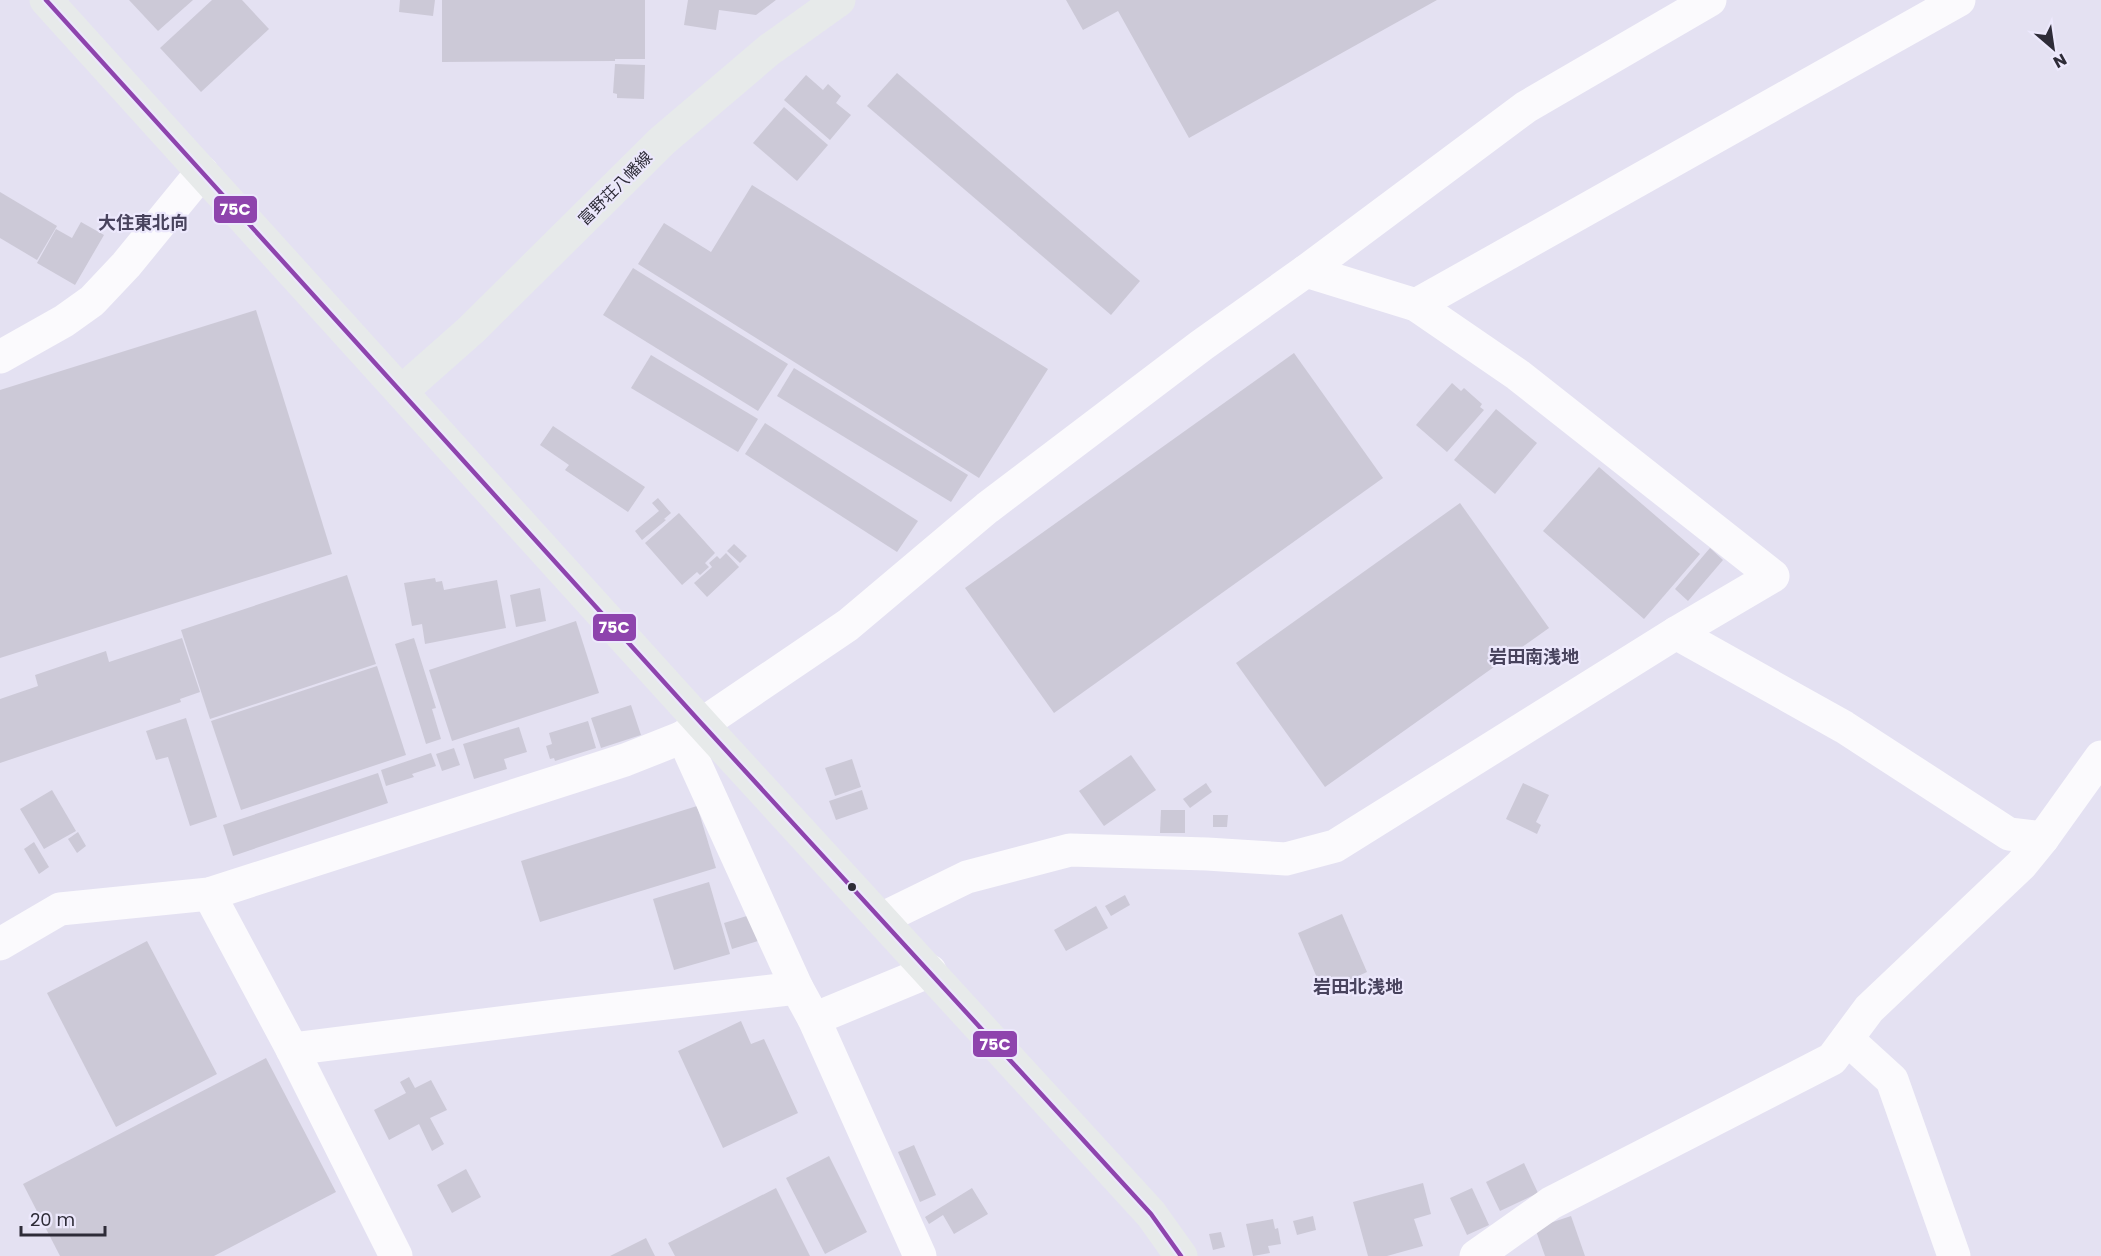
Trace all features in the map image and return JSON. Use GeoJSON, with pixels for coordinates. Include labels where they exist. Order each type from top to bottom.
{"type":"FeatureCollection","features":[{"type":"Feature","properties":{"kind":"main road"},"geometry":{"type":"LineString","coordinates":[[46,0],[402,391],[693,730],[930,971],[1152,1214],[1181,1256]]}},
{"type":"Feature","properties":{"kind":"main road","name":"富野荘八幡線"},"geometry":{"type":"LineString","coordinates":[[402,391],[471,330],[662,141],[769,50],[840,0]]}},
{"type":"Feature","properties":{"kind":"street"},"geometry":{"type":"LineString","coordinates":[[0,944],[60,909],[209,894],[625,760],[693,730],[848,625],[987,508],[1202,345],[1306,271],[1526,107],[1710,0]]}},
{"type":"Feature","properties":{"kind":"street"},"geometry":{"type":"LineString","coordinates":[[1416,305],[1959,0]]}},
{"type":"Feature","properties":{"kind":"street"},"geometry":{"type":"LineString","coordinates":[[0,357],[64,321],[92,301],[126,265],[202,172]]}},
{"type":"Feature","properties":{"kind":"street"},"geometry":{"type":"LineString","coordinates":[[881,919],[967,877],[1070,850],[1286,859],[1335,846],[1676,633],[1773,576],[1518,375],[1416,305],[1306,271]]}},
{"type":"Feature","properties":{"kind":"street"},"geometry":{"type":"LineString","coordinates":[[1676,633],[1844,727],[2009,834],[2043,838]]}},
{"type":"Feature","properties":{"kind":"street"},"geometry":{"type":"LineString","coordinates":[[693,730],[797,988],[814,1019],[920,1256]]}},
{"type":"Feature","properties":{"kind":"street"},"geometry":{"type":"LineString","coordinates":[[1476,1256],[1551,1203],[1832,1059],[1869,1009],[2021,865],[2101,757]]}},
{"type":"Feature","properties":{"kind":"street"},"geometry":{"type":"LineString","coordinates":[[209,894],[292,1049],[396,1256]]}},
{"type":"Feature","properties":{"kind":"street"},"geometry":{"type":"LineString","coordinates":[[814,1019],[930,971]]}},
{"type":"Feature","properties":{"kind":"street"},"geometry":{"type":"LineString","coordinates":[[292,1049],[797,988]]}},
{"type":"Feature","properties":{"kind":"street"},"geometry":{"type":"LineString","coordinates":[[1847,1039],[1892,1080],[1954,1256]]}},
{"type":"Feature","properties":{"kind":"building"},"geometry":{"type":"Polygon","coordinates":[[[129,0],[193,0],[158,31],[129,0]]]}},
{"type":"Feature","properties":{"kind":"building"},"geometry":{"type":"Polygon","coordinates":[[[212,0],[242,0],[269,29],[201,92],[160,48],[212,0]]]}},
{"type":"Feature","properties":{"kind":"building"},"geometry":{"type":"Polygon","coordinates":[[[400,0],[435,0],[433,16],[399,12],[400,0]]]}},
{"type":"Feature","properties":{"kind":"building"},"geometry":{"type":"Polygon","coordinates":[[[442,0],[645,0],[645,59],[442,62],[442,0]]]}},
{"type":"Feature","properties":{"kind":"building"},"geometry":{"type":"Polygon","coordinates":[[[688,0],[776,0],[756,15],[719,10],[716,30],[684,25],[688,0]]]}},
{"type":"Feature","properties":{"kind":"building"},"geometry":{"type":"Polygon","coordinates":[[[1066,0],[1437,0],[1189,138],[1118,11],[1083,30],[1066,0]]]}},
{"type":"Feature","properties":{"kind":"building"},"geometry":{"type":"Polygon","coordinates":[[[615,64],[645,65],[644,99],[617,98],[617,94],[613,93],[615,64]]]}},
{"type":"Feature","properties":{"kind":"building"},"geometry":{"type":"Polygon","coordinates":[[[897,73],[1140,281],[1111,315],[867,106],[897,73]]]}},
{"type":"Feature","properties":{"kind":"building"},"geometry":{"type":"Polygon","coordinates":[[[806,75],[823,90],[828,84],[841,96],[836,103],[851,115],[830,140],[784,100],[806,75]]]}},
{"type":"Feature","properties":{"kind":"building"},"geometry":{"type":"Polygon","coordinates":[[[784,107],[828,145],[797,181],[753,143],[784,107]]]}},
{"type":"Feature","properties":{"kind":"building"},"geometry":{"type":"Polygon","coordinates":[[[752,185],[1048,369],[979,478],[638,264],[664,223],[711,252],[752,185]]]}},
{"type":"Feature","properties":{"kind":"building"},"geometry":{"type":"Polygon","coordinates":[[[0,192],[57,226],[37,260],[0,238],[0,192]]]}},
{"type":"Feature","properties":{"kind":"building"},"geometry":{"type":"Polygon","coordinates":[[[81,222],[104,235],[75,285],[37,263],[56,229],[72,238],[81,222]]]}},
{"type":"Feature","properties":{"kind":"building"},"geometry":{"type":"Polygon","coordinates":[[[633,268],[788,364],[758,411],[603,315],[633,268]]]}},
{"type":"Feature","properties":{"kind":"building"},"geometry":{"type":"Polygon","coordinates":[[[256,310],[332,554],[0,658],[0,390],[256,310]]]}},
{"type":"Feature","properties":{"kind":"building"},"geometry":{"type":"Polygon","coordinates":[[[1294,353],[1383,478],[1054,713],[965,588],[1294,353]]]}},
{"type":"Feature","properties":{"kind":"building"},"geometry":{"type":"Polygon","coordinates":[[[651,355],[758,419],[738,452],[631,388],[651,355]]]}},
{"type":"Feature","properties":{"kind":"building"},"geometry":{"type":"Polygon","coordinates":[[[794,368],[968,475],[951,502],[777,396],[794,368]]]}},
{"type":"Feature","properties":{"kind":"building"},"geometry":{"type":"Polygon","coordinates":[[[1452,383],[1461,391],[1464,388],[1482,404],[1480,407],[1484,410],[1447,452],[1416,425],[1452,383]]]}},
{"type":"Feature","properties":{"kind":"building"},"geometry":{"type":"Polygon","coordinates":[[[1496,409],[1537,443],[1495,494],[1454,460],[1496,409]]]}},
{"type":"Feature","properties":{"kind":"building"},"geometry":{"type":"Polygon","coordinates":[[[765,423],[918,521],[897,552],[745,454],[765,423]]]}},
{"type":"Feature","properties":{"kind":"building"},"geometry":{"type":"Polygon","coordinates":[[[553,426],[645,487],[628,512],[565,470],[569,465],[540,445],[553,426]]]}},
{"type":"Feature","properties":{"kind":"building"},"geometry":{"type":"Polygon","coordinates":[[[1599,467],[1700,554],[1644,619],[1543,531],[1599,467]]]}},
{"type":"Feature","properties":{"kind":"building"},"geometry":{"type":"Polygon","coordinates":[[[658,498],[671,513],[642,540],[635,531],[659,511],[652,503],[658,498]]]}},
{"type":"Feature","properties":{"kind":"building"},"geometry":{"type":"Polygon","coordinates":[[[1460,503],[1549,628],[1325,787],[1236,663],[1460,503]]]}},
{"type":"Feature","properties":{"kind":"building"},"geometry":{"type":"Polygon","coordinates":[[[679,513],[715,553],[705,563],[709,567],[700,575],[697,572],[682,585],[645,543],[679,513]]]}},
{"type":"Feature","properties":{"kind":"building"},"geometry":{"type":"Polygon","coordinates":[[[734,544],[747,556],[740,563],[727,551],[734,544]]]}},
{"type":"Feature","properties":{"kind":"building"},"geometry":{"type":"Polygon","coordinates":[[[1710,548],[1723,560],[1688,601],[1675,589],[1710,548]]]}},
{"type":"Feature","properties":{"kind":"building"},"geometry":{"type":"Polygon","coordinates":[[[726,553],[739,567],[707,597],[694,583],[712,567],[709,563],[717,556],[720,559],[726,553]]]}},
{"type":"Feature","properties":{"kind":"building"},"geometry":{"type":"Polygon","coordinates":[[[347,575],[376,664],[210,719],[181,630],[347,575]]]}},
{"type":"Feature","properties":{"kind":"building"},"geometry":{"type":"Polygon","coordinates":[[[435,578],[436,582],[442,581],[444,590],[497,580],[506,628],[425,644],[422,624],[412,626],[404,583],[435,578]]]}},
{"type":"Feature","properties":{"kind":"building"},"geometry":{"type":"Polygon","coordinates":[[[540,588],[546,621],[516,627],[510,595],[540,588]]]}},
{"type":"Feature","properties":{"kind":"building"},"geometry":{"type":"Polygon","coordinates":[[[576,621],[599,693],[452,741],[429,670],[576,621]]]}},
{"type":"Feature","properties":{"kind":"building"},"geometry":{"type":"Polygon","coordinates":[[[182,638],[200,692],[180,699],[181,702],[0,763],[0,699],[38,686],[35,675],[106,651],[109,662],[182,638]]]}},
{"type":"Feature","properties":{"kind":"building"},"geometry":{"type":"Polygon","coordinates":[[[414,638],[436,708],[432,709],[441,739],[426,744],[395,644],[414,638]]]}},
{"type":"Feature","properties":{"kind":"building"},"geometry":{"type":"Polygon","coordinates":[[[377,666],[406,755],[241,810],[211,721],[377,666]]]}},
{"type":"Feature","properties":{"kind":"building"},"geometry":{"type":"Polygon","coordinates":[[[631,705],[641,735],[601,748],[591,718],[631,705]]]}},
{"type":"Feature","properties":{"kind":"building"},"geometry":{"type":"Polygon","coordinates":[[[186,718],[217,817],[190,826],[168,757],[156,760],[146,731],[186,718]]]}},
{"type":"Feature","properties":{"kind":"building"},"geometry":{"type":"Polygon","coordinates":[[[588,721],[596,748],[555,761],[554,758],[550,759],[546,746],[552,744],[549,733],[588,721]]]}},
{"type":"Feature","properties":{"kind":"building"},"geometry":{"type":"Polygon","coordinates":[[[519,727],[527,752],[504,759],[507,769],[474,779],[463,744],[519,727]]]}},
{"type":"Feature","properties":{"kind":"building"},"geometry":{"type":"Polygon","coordinates":[[[454,748],[460,765],[442,771],[436,754],[454,748]]]}},
{"type":"Feature","properties":{"kind":"building"},"geometry":{"type":"Polygon","coordinates":[[[431,753],[436,766],[412,774],[414,777],[386,786],[381,770],[431,753]]]}},
{"type":"Feature","properties":{"kind":"building"},"geometry":{"type":"Polygon","coordinates":[[[1131,755],[1156,790],[1104,826],[1079,791],[1131,755]]]}},
{"type":"Feature","properties":{"kind":"building"},"geometry":{"type":"Polygon","coordinates":[[[852,759],[861,787],[835,796],[825,768],[852,759]]]}},
{"type":"Feature","properties":{"kind":"building"},"geometry":{"type":"Polygon","coordinates":[[[378,773],[388,803],[233,856],[223,825],[378,773]]]}},
{"type":"Feature","properties":{"kind":"building"},"geometry":{"type":"Polygon","coordinates":[[[1206,783],[1212,792],[1190,808],[1183,799],[1206,783]]]}},
{"type":"Feature","properties":{"kind":"building"},"geometry":{"type":"Polygon","coordinates":[[[1523,783],[1549,795],[1536,822],[1541,825],[1537,834],[1506,819],[1523,783]]]}},
{"type":"Feature","properties":{"kind":"building"},"geometry":{"type":"Polygon","coordinates":[[[52,790],[76,831],[44,849],[20,809],[52,790]]]}},
{"type":"Feature","properties":{"kind":"building"},"geometry":{"type":"Polygon","coordinates":[[[862,790],[868,809],[836,820],[829,801],[862,790]]]}},
{"type":"Feature","properties":{"kind":"building"},"geometry":{"type":"Polygon","coordinates":[[[697,806],[716,868],[540,922],[521,861],[697,806]]]}},
{"type":"Feature","properties":{"kind":"building"},"geometry":{"type":"Polygon","coordinates":[[[1161,810],[1185,810],[1185,833],[1160,833],[1161,810]]]}},
{"type":"Feature","properties":{"kind":"building"},"geometry":{"type":"Polygon","coordinates":[[[1213,815],[1228,815],[1227,827],[1213,827],[1213,815]]]}},
{"type":"Feature","properties":{"kind":"building"},"geometry":{"type":"Polygon","coordinates":[[[78,832],[86,846],[77,853],[68,839],[78,832]]]}},
{"type":"Feature","properties":{"kind":"building"},"geometry":{"type":"Polygon","coordinates":[[[34,842],[49,867],[39,874],[24,849],[34,842]]]}},
{"type":"Feature","properties":{"kind":"building"},"geometry":{"type":"Polygon","coordinates":[[[709,882],[730,954],[674,970],[653,899],[709,882]]]}},
{"type":"Feature","properties":{"kind":"building"},"geometry":{"type":"Polygon","coordinates":[[[1125,895],[1130,905],[1111,916],[1105,906],[1125,895]]]}},
{"type":"Feature","properties":{"kind":"building"},"geometry":{"type":"Polygon","coordinates":[[[1096,906],[1108,928],[1066,951],[1054,930],[1096,906]]]}},
{"type":"Feature","properties":{"kind":"building"},"geometry":{"type":"Polygon","coordinates":[[[1342,914],[1367,972],[1323,992],[1298,933],[1342,914]]]}},
{"type":"Feature","properties":{"kind":"building"},"geometry":{"type":"Polygon","coordinates":[[[750,915],[758,941],[732,949],[724,923],[750,915]]]}},
{"type":"Feature","properties":{"kind":"building"},"geometry":{"type":"Polygon","coordinates":[[[147,941],[217,1074],[116,1127],[47,993],[147,941]]]}},
{"type":"Feature","properties":{"kind":"building"},"geometry":{"type":"Polygon","coordinates":[[[741,1021],[751,1044],[764,1039],[798,1113],[723,1148],[678,1051],[741,1021]]]}},
{"type":"Feature","properties":{"kind":"building"},"geometry":{"type":"Polygon","coordinates":[[[266,1058],[336,1192],[214,1256],[60,1256],[23,1184],[266,1058]]]}},
{"type":"Feature","properties":{"kind":"building"},"geometry":{"type":"Polygon","coordinates":[[[409,1077],[415,1088],[431,1080],[447,1110],[430,1118],[444,1144],[432,1151],[419,1124],[389,1140],[374,1110],[406,1093],[400,1082],[409,1077]]]}},
{"type":"Feature","properties":{"kind":"building"},"geometry":{"type":"Polygon","coordinates":[[[914,1145],[936,1195],[920,1202],[898,1152],[914,1145]]]}},
{"type":"Feature","properties":{"kind":"building"},"geometry":{"type":"Polygon","coordinates":[[[829,1156],[867,1232],[825,1254],[786,1178],[829,1156]]]}},
{"type":"Feature","properties":{"kind":"building"},"geometry":{"type":"Polygon","coordinates":[[[1524,1163],[1538,1193],[1500,1211],[1486,1182],[1524,1163]]]}},
{"type":"Feature","properties":{"kind":"building"},"geometry":{"type":"Polygon","coordinates":[[[466,1169],[481,1197],[452,1213],[437,1185],[466,1169]]]}},
{"type":"Feature","properties":{"kind":"building"},"geometry":{"type":"Polygon","coordinates":[[[1423,1183],[1431,1214],[1414,1219],[1423,1246],[1387,1256],[1368,1256],[1353,1202],[1423,1183]]]}},
{"type":"Feature","properties":{"kind":"building"},"geometry":{"type":"Polygon","coordinates":[[[776,1188],[810,1256],[675,1256],[668,1243],[776,1188]]]}},
{"type":"Feature","properties":{"kind":"building"},"geometry":{"type":"Polygon","coordinates":[[[972,1188],[988,1214],[954,1234],[943,1215],[929,1224],[925,1217],[972,1188]]]}},
{"type":"Feature","properties":{"kind":"building"},"geometry":{"type":"Polygon","coordinates":[[[1472,1188],[1489,1225],[1467,1235],[1450,1198],[1472,1188]]]}},
{"type":"Feature","properties":{"kind":"building"},"geometry":{"type":"Polygon","coordinates":[[[1313,1216],[1316,1230],[1297,1235],[1293,1221],[1313,1216]]]}},
{"type":"Feature","properties":{"kind":"building"},"geometry":{"type":"Polygon","coordinates":[[[1571,1216],[1585,1256],[1545,1256],[1535,1228],[1571,1216]]]}},
{"type":"Feature","properties":{"kind":"building"},"geometry":{"type":"Polygon","coordinates":[[[1273,1219],[1275,1229],[1278,1228],[1281,1244],[1268,1246],[1270,1253],[1253,1256],[1246,1224],[1273,1219]]]}},
{"type":"Feature","properties":{"kind":"building"},"geometry":{"type":"Polygon","coordinates":[[[1221,1232],[1225,1247],[1213,1250],[1209,1234],[1221,1232]]]}},
{"type":"Feature","properties":{"kind":"building"},"geometry":{"type":"Polygon","coordinates":[[[646,1238],[655,1256],[610,1256],[646,1238]]]}},
{"type":"Feature","properties":{"kind":"transit line","name":"75C"},"geometry":{"type":"LineString","coordinates":[[46,0],[702,724],[1151,1214],[1181,1256]]}},
{"type":"Feature","properties":{"kind":"district","name":"大住東北向"},"geometry":{"type":"Point","coordinates":[143,223]}},
{"type":"Feature","properties":{"kind":"district","name":"岩田南浅地"},"geometry":{"type":"Point","coordinates":[1534,657]}},
{"type":"Feature","properties":{"kind":"district","name":"岩田北浅地"},"geometry":{"type":"Point","coordinates":[1358,987]}}]}
